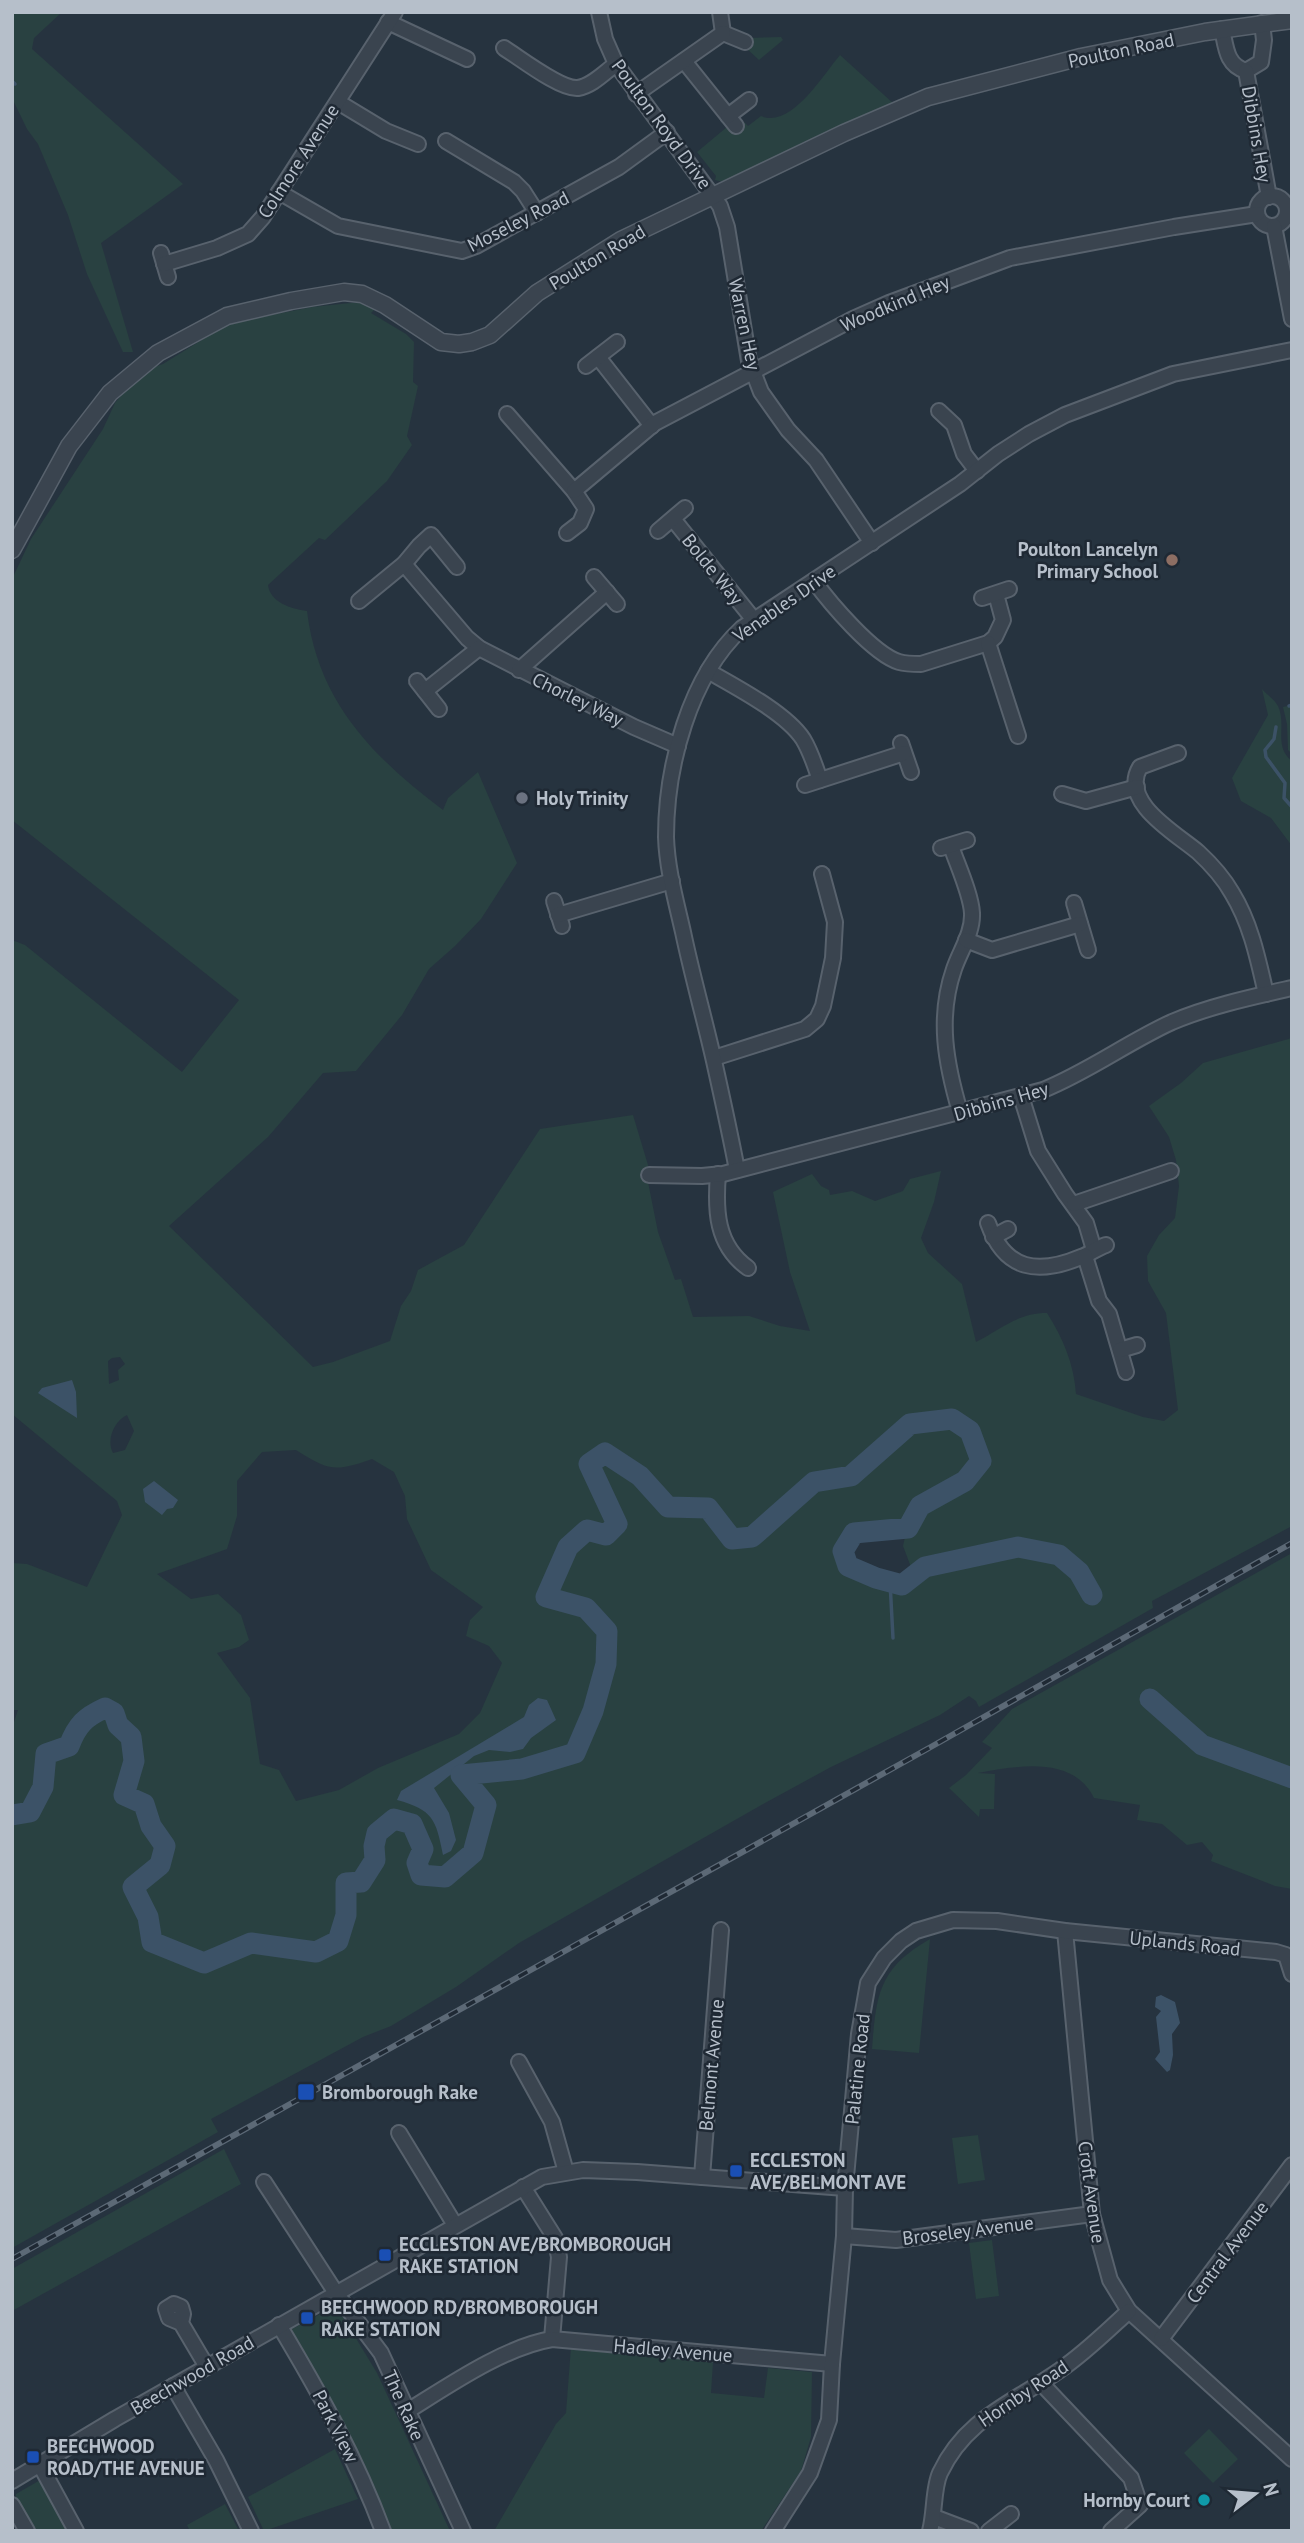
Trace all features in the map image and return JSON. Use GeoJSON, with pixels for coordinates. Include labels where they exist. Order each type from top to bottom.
{"type":"FeatureCollection","features":[{"type":"Feature","properties":{"kind":"street","name":"Poulton Royd Drive"},"geometry":{"type":"LineString","coordinates":[[599,12],[605,39],[616,64],[714,196]]}},
{"type":"Feature","properties":{"kind":"street"},"geometry":{"type":"LineString","coordinates":[[720,12],[723,33]]}},
{"type":"Feature","properties":{"kind":"street"},"geometry":{"type":"LineString","coordinates":[[391,17],[449,58],[467,60]]}},
{"type":"Feature","properties":{"kind":"street","name":"Colmore Avenue"},"geometry":{"type":"LineString","coordinates":[[164,265],[217,248],[248,234],[263,217],[391,17]]}},
{"type":"Feature","properties":{"kind":"street","name":"Poulton Road"},"geometry":{"type":"LineString","coordinates":[[12,550],[69,446],[110,393],[158,353],[227,316],[344,292],[362,294],[385,305],[441,342],[472,342],[489,335],[537,293],[621,240],[844,133],[929,97],[1080,57],[1222,29],[1292,19]]}},
{"type":"Feature","properties":{"kind":"street","name":"Dibbins Hey"},"geometry":{"type":"LineString","coordinates":[[1222,29],[1231,62],[1236,68],[1246,71],[1261,62],[1264,40],[1262,23]]}},
{"type":"Feature","properties":{"kind":"street"},"geometry":{"type":"LineString","coordinates":[[723,33],[745,42]]}},
{"type":"Feature","properties":{"kind":"street"},"geometry":{"type":"LineString","coordinates":[[636,94],[723,33]]}},
{"type":"Feature","properties":{"kind":"street"},"geometry":{"type":"LineString","coordinates":[[514,50],[559,83],[576,88],[589,83],[616,64]]}},
{"type":"Feature","properties":{"kind":"street"},"geometry":{"type":"LineString","coordinates":[[684,61],[732,121],[749,100]]}},
{"type":"Feature","properties":{"kind":"street","name":"Dibbins Hey"},"geometry":{"type":"LineString","coordinates":[[1246,71],[1269,197]]}},
{"type":"Feature","properties":{"kind":"street"},"geometry":{"type":"LineString","coordinates":[[338,102],[386,131],[411,136]]}},
{"type":"Feature","properties":{"kind":"street","name":"Moseley Road"},"geometry":{"type":"LineString","coordinates":[[279,192],[338,226],[462,251],[476,246],[619,167],[667,132]]}},
{"type":"Feature","properties":{"kind":"street"},"geometry":{"type":"LineString","coordinates":[[451,148],[514,182],[537,213]]}},
{"type":"Feature","properties":{"kind":"street","name":"Warren Hey"},"geometry":{"type":"LineString","coordinates":[[714,196],[727,227],[749,361],[761,392],[770,407],[816,460],[872,543]]}},
{"type":"Feature","properties":{"kind":"street","name":"Dibbins Hey"},"geometry":{"type":"LineString","coordinates":[[1257,214],[1262,201],[1269,197],[1280,198],[1289,208],[1286,218],[1274,226]]}},
{"type":"Feature","properties":{"kind":"street"},"geometry":{"type":"LineString","coordinates":[[1257,214],[1265,225],[1274,226],[1292,319]]}},
{"type":"Feature","properties":{"kind":"street","name":"Woodkind Hey"},"geometry":{"type":"LineString","coordinates":[[574,492],[652,426],[888,303],[1010,258],[1257,214]]}},
{"type":"Feature","properties":{"kind":"street"},"geometry":{"type":"LineString","coordinates":[[586,366],[617,342]]}},
{"type":"Feature","properties":{"kind":"street","name":"Venables Drive"},"geometry":{"type":"LineString","coordinates":[[737,1170],[714,1058],[693,983],[666,840],[668,804],[678,746],[708,671],[730,640],[754,620],[872,543],[1029,433],[1108,397],[1173,374],[1292,351]]}},
{"type":"Feature","properties":{"kind":"street"},"geometry":{"type":"LineString","coordinates":[[598,357],[652,426]]}},
{"type":"Feature","properties":{"kind":"street"},"geometry":{"type":"LineString","coordinates":[[939,411],[954,425],[964,454],[977,471]]}},
{"type":"Feature","properties":{"kind":"street"},"geometry":{"type":"LineString","coordinates":[[507,414],[586,509],[580,523],[567,533]]}},
{"type":"Feature","properties":{"kind":"street","name":"Bolde Way"},"geometry":{"type":"LineString","coordinates":[[658,531],[685,508]]}},
{"type":"Feature","properties":{"kind":"street","name":"Bolde Way"},"geometry":{"type":"LineString","coordinates":[[673,519],[754,620]]}},
{"type":"Feature","properties":{"kind":"street"},"geometry":{"type":"LineString","coordinates":[[359,601],[404,564],[431,535],[457,567]]}},
{"type":"Feature","properties":{"kind":"street","name":"Chorley Way"},"geometry":{"type":"LineString","coordinates":[[404,564],[467,638],[479,648],[678,746]]}},
{"type":"Feature","properties":{"kind":"street"},"geometry":{"type":"LineString","coordinates":[[519,670],[612,598],[594,577]]}},
{"type":"Feature","properties":{"kind":"street"},"geometry":{"type":"LineString","coordinates":[[814,581],[830,603],[878,649],[898,662],[921,664],[988,643],[995,637],[1003,620],[996,594]]}},
{"type":"Feature","properties":{"kind":"street"},"geometry":{"type":"LineString","coordinates":[[988,643],[1018,736]]}},
{"type":"Feature","properties":{"kind":"street"},"geometry":{"type":"LineString","coordinates":[[439,709],[421,686],[479,648]]}},
{"type":"Feature","properties":{"kind":"street"},"geometry":{"type":"LineString","coordinates":[[708,671],[751,696],[802,738],[812,757],[813,783],[903,748],[911,772]]}},
{"type":"Feature","properties":{"kind":"street"},"geometry":{"type":"LineString","coordinates":[[1170,760],[1140,767],[1137,772],[1137,787],[1150,812],[1218,872],[1232,892],[1243,913],[1257,954],[1266,994]]}},
{"type":"Feature","properties":{"kind":"street"},"geometry":{"type":"LineString","coordinates":[[1062,794],[1086,802],[1137,787]]}},
{"type":"Feature","properties":{"kind":"street"},"geometry":{"type":"LineString","coordinates":[[960,1112],[950,1078],[943,1025],[954,970],[966,940],[972,912],[946,847],[967,841]]}},
{"type":"Feature","properties":{"kind":"street"},"geometry":{"type":"LineString","coordinates":[[714,1058],[805,1030],[817,1019],[823,1006],[833,958],[835,922],[822,874]]}},
{"type":"Feature","properties":{"kind":"street"},"geometry":{"type":"LineString","coordinates":[[558,914],[672,881]]}},
{"type":"Feature","properties":{"kind":"street"},"geometry":{"type":"LineString","coordinates":[[1073,903],[1088,950]]}},
{"type":"Feature","properties":{"kind":"street"},"geometry":{"type":"LineString","coordinates":[[966,940],[992,950],[1080,924]]}},
{"type":"Feature","properties":{"kind":"street","name":"Dibbins Hey"},"geometry":{"type":"LineString","coordinates":[[649,1175],[718,1174],[737,1170],[1021,1096],[1066,1081],[1107,1055],[1172,1022],[1203,1010],[1292,988]]}},
{"type":"Feature","properties":{"kind":"street"},"geometry":{"type":"LineString","coordinates":[[1021,1096],[1038,1151],[1086,1223],[1095,1250],[1099,1301],[1109,1314],[1126,1372]]}},
{"type":"Feature","properties":{"kind":"street"},"geometry":{"type":"LineString","coordinates":[[1149,1160],[1155,1176]]}},
{"type":"Feature","properties":{"kind":"street"},"geometry":{"type":"LineString","coordinates":[[1074,1204],[1171,1171]]}},
{"type":"Feature","properties":{"kind":"street"},"geometry":{"type":"LineString","coordinates":[[718,1174],[716,1199],[719,1228],[738,1266]]}},
{"type":"Feature","properties":{"kind":"street"},"geometry":{"type":"LineString","coordinates":[[1008,1229],[991,1230],[1016,1263],[1050,1266],[1095,1250]]}},
{"type":"Feature","properties":{"kind":"street"},"geometry":{"type":"LineString","coordinates":[[1120,1350],[1137,1345]]}},
{"type":"Feature","properties":{"kind":"street","name":"Palatine Road"},"geometry":{"type":"LineString","coordinates":[[773,2531],[810,2473],[830,2420],[845,2188],[859,2034],[868,1983],[884,1958],[901,1941],[916,1931],[953,1920],[997,1921],[1065,1931]]}},
{"type":"Feature","properties":{"kind":"street","name":"Belmont Avenue"},"geometry":{"type":"LineString","coordinates":[[702,2177],[714,1952],[722,1930]]}},
{"type":"Feature","properties":{"kind":"street","name":"Uplands Road"},"geometry":{"type":"LineString","coordinates":[[1065,1931],[1276,1952],[1286,1955],[1292,1973]]}},
{"type":"Feature","properties":{"kind":"street","name":"Croft Avenue"},"geometry":{"type":"LineString","coordinates":[[1065,1931],[1092,2214],[1110,2280],[1129,2311],[1292,2459]]}},
{"type":"Feature","properties":{"kind":"street"},"geometry":{"type":"LineString","coordinates":[[519,2062],[552,2122],[566,2172]]}},
{"type":"Feature","properties":{"kind":"street"},"geometry":{"type":"LineString","coordinates":[[399,2133],[454,2225]]}},
{"type":"Feature","properties":{"kind":"street","name":"Central Avenue"},"geometry":{"type":"LineString","coordinates":[[1161,2339],[1292,2165]]}},
{"type":"Feature","properties":{"kind":"street","name":"Beechwood Road"},"geometry":{"type":"LineString","coordinates":[[12,2481],[279,2325],[542,2177],[596,2170],[845,2188]]}},
{"type":"Feature","properties":{"kind":"street","name":"The Rake"},"geometry":{"type":"LineString","coordinates":[[264,2182],[336,2293],[381,2353],[463,2531]]}},
{"type":"Feature","properties":{"kind":"street"},"geometry":{"type":"LineString","coordinates":[[523,2187],[555,2238],[559,2257],[552,2339]]}},
{"type":"Feature","properties":{"kind":"street","name":"Broseley Avenue"},"geometry":{"type":"LineString","coordinates":[[844,2236],[896,2241],[1092,2214]]}},
{"type":"Feature","properties":{"kind":"street","name":"Hornby Road"},"geometry":{"type":"LineString","coordinates":[[932,2524],[938,2476],[968,2431],[990,2413],[1041,2383],[1088,2348],[1129,2311]]}},
{"type":"Feature","properties":{"kind":"street"},"geometry":{"type":"LineString","coordinates":[[181,2323],[207,2367]]}},
{"type":"Feature","properties":{"kind":"street","name":"Park View"},"geometry":{"type":"LineString","coordinates":[[279,2325],[344,2439],[383,2531]]}},
{"type":"Feature","properties":{"kind":"street","name":"Hadley Avenue"},"geometry":{"type":"LineString","coordinates":[[406,2412],[454,2382],[518,2349],[534,2342],[552,2339],[832,2364]]}},
{"type":"Feature","properties":{"kind":"street"},"geometry":{"type":"LineString","coordinates":[[1041,2383],[1131,2478],[1140,2505],[1111,2531]]}},
{"type":"Feature","properties":{"kind":"street"},"geometry":{"type":"LineString","coordinates":[[173,2386],[216,2460],[251,2531]]}},
{"type":"Feature","properties":{"kind":"street"},"geometry":{"type":"LineString","coordinates":[[40,2465],[76,2531]]}},
{"type":"Feature","properties":{"kind":"street"},"geometry":{"type":"LineString","coordinates":[[12,2505],[27,2531]]}},
{"type":"Feature","properties":{"kind":"street"},"geometry":{"type":"LineString","coordinates":[[989,2531],[1011,2514]]}},
{"type":"Feature","properties":{"kind":"street"},"geometry":{"type":"LineString","coordinates":[[932,2524],[971,2531]]}},
{"type":"Feature","properties":{"kind":"green space"},"geometry":{"type":"Polygon","coordinates":[[[12,12],[62,12],[34,38],[32,49],[183,184],[101,243],[133,352],[123,352],[87,274],[68,215],[38,144],[27,129],[12,98],[12,12]]]}},
{"type":"Feature","properties":{"kind":"green space"},"geometry":{"type":"Polygon","coordinates":[[[781,37],[783,40],[759,60],[745,47],[749,38],[781,37]]]}},
{"type":"Feature","properties":{"kind":"green space"},"geometry":{"type":"Polygon","coordinates":[[[840,55],[894,104],[804,142],[736,178],[723,182],[715,180],[716,176],[697,152],[727,127],[730,132],[744,122],[748,126],[761,116],[772,118],[795,108],[840,55]]]}},
{"type":"Feature","properties":{"kind":"green space"},"geometry":{"type":"Polygon","coordinates":[[[360,302],[376,308],[371,313],[406,334],[414,342],[413,382],[418,386],[407,436],[412,445],[387,481],[325,540],[319,538],[268,585],[270,591],[282,604],[307,611],[313,644],[336,700],[372,748],[418,790],[443,810],[448,798],[478,772],[517,863],[481,919],[429,969],[402,1015],[356,1071],[323,1073],[268,1137],[169,1226],[313,1367],[390,1341],[401,1306],[411,1291],[418,1270],[464,1245],[540,1129],[633,1115],[648,1165],[648,1182],[658,1232],[675,1280],[681,1279],[693,1317],[749,1316],[780,1326],[810,1331],[790,1272],[773,1192],[812,1174],[821,1186],[829,1190],[830,1195],[852,1191],[875,1201],[903,1191],[910,1179],[941,1171],[934,1202],[921,1238],[928,1253],[962,1284],[976,1342],[1018,1319],[1047,1313],[1067,1352],[1076,1394],[1143,1417],[1164,1421],[1178,1410],[1166,1313],[1148,1281],[1147,1256],[1159,1235],[1175,1218],[1179,1186],[1176,1160],[1169,1137],[1149,1106],[1203,1063],[1292,1038],[1292,1526],[1152,1601],[1153,1608],[979,1707],[969,1696],[940,1715],[831,1767],[765,1803],[519,1943],[456,1987],[391,2026],[363,2037],[211,2119],[218,2132],[12,2248],[12,1728],[18,1710],[12,1710],[12,1563],[27,1564],[87,1587],[122,1515],[117,1501],[12,1414],[12,940],[25,945],[182,1072],[239,1000],[12,820],[12,579],[31,539],[103,429],[115,403],[134,380],[148,369],[163,364],[221,328],[237,322],[312,307],[360,302]],[[120,1357],[108,1361],[109,1384],[119,1380],[118,1370],[125,1364],[120,1357]],[[127,1415],[122,1418],[111,1437],[113,1453],[125,1450],[134,1431],[127,1415]],[[296,1450],[262,1452],[237,1481],[237,1516],[227,1549],[157,1574],[191,1599],[218,1594],[241,1615],[249,1640],[239,1647],[217,1653],[250,1698],[260,1764],[279,1770],[296,1801],[339,1790],[378,1768],[459,1734],[480,1713],[502,1663],[489,1646],[466,1636],[470,1620],[483,1607],[431,1570],[407,1519],[405,1496],[394,1472],[372,1459],[349,1466],[325,1466],[296,1450]],[[907,1528],[855,1533],[843,1552],[849,1566],[876,1578],[902,1585],[914,1575],[903,1546],[907,1528]],[[1023,1546],[1073,1559],[1086,1567],[1068,1551],[1023,1546]]]}},
{"type":"Feature","properties":{"kind":"green space"},"geometry":{"type":"Polygon","coordinates":[[[1262,689],[1278,706],[1283,749],[1292,761],[1292,846],[1271,818],[1241,801],[1232,778],[1268,715],[1262,689]]]}},
{"type":"Feature","properties":{"kind":"green space"},"geometry":{"type":"Polygon","coordinates":[[[1292,705],[1292,754],[1288,750],[1283,707],[1292,705]]]}},
{"type":"Feature","properties":{"kind":"green space"},"geometry":{"type":"Polygon","coordinates":[[[1292,1553],[1292,1889],[1275,1886],[1211,1861],[1213,1855],[1202,1842],[1187,1845],[1162,1824],[1137,1820],[1140,1805],[1094,1798],[1085,1784],[1058,1769],[1026,1766],[978,1773],[995,1774],[994,1809],[980,1809],[979,1817],[949,1788],[992,1748],[982,1742],[1012,1709],[1292,1553]]]}},
{"type":"Feature","properties":{"kind":"green space"},"geometry":{"type":"Polygon","coordinates":[[[930,1939],[919,2053],[872,2049],[883,1984],[900,1961],[930,1939]]]}},
{"type":"Feature","properties":{"kind":"green space"},"geometry":{"type":"Polygon","coordinates":[[[978,2135],[985,2180],[958,2184],[952,2138],[978,2135]]]}},
{"type":"Feature","properties":{"kind":"green space"},"geometry":{"type":"Polygon","coordinates":[[[224,2149],[241,2184],[12,2311],[12,2269],[224,2149]]]}},
{"type":"Feature","properties":{"kind":"green space"},"geometry":{"type":"Polygon","coordinates":[[[992,2240],[999,2296],[976,2299],[969,2243],[992,2240]]]}},
{"type":"Feature","properties":{"kind":"green space"},"geometry":{"type":"Polygon","coordinates":[[[326,2311],[340,2312],[377,2373],[450,2531],[389,2531],[357,2456],[294,2337],[292,2329],[326,2311]]]}},
{"type":"Feature","properties":{"kind":"green space"},"geometry":{"type":"Polygon","coordinates":[[[571,2347],[713,2362],[711,2393],[764,2398],[768,2368],[812,2372],[811,2437],[801,2471],[761,2531],[494,2531],[556,2424],[566,2413],[571,2347]]]}},
{"type":"Feature","properties":{"kind":"green space"},"geometry":{"type":"Polygon","coordinates":[[[1209,2429],[1238,2459],[1213,2483],[1184,2453],[1209,2429]]]}},
{"type":"Feature","properties":{"kind":"green space"},"geometry":{"type":"Polygon","coordinates":[[[335,2449],[358,2499],[264,2531],[248,2497],[335,2449]]]}},
{"type":"Feature","properties":{"kind":"green space"},"geometry":{"type":"Polygon","coordinates":[[[42,2479],[73,2531],[34,2531],[16,2499],[16,2494],[42,2479]]]}},
{"type":"Feature","properties":{"kind":"green space"},"geometry":{"type":"Polygon","coordinates":[[[225,2504],[239,2531],[190,2531],[187,2525],[225,2504]]]}},
{"type":"Feature","properties":{"kind":"water"},"geometry":{"type":"Polygon","coordinates":[[[72,1380],[76,1392],[77,1418],[38,1393],[42,1388],[72,1380]]]}},
{"type":"Feature","properties":{"kind":"water"},"geometry":{"type":"Polygon","coordinates":[[[154,1481],[178,1500],[173,1508],[167,1509],[162,1515],[145,1502],[143,1489],[154,1481]]]}},
{"type":"Feature","properties":{"kind":"water"},"geometry":{"type":"Polygon","coordinates":[[[538,1698],[547,1700],[556,1720],[531,1738],[523,1749],[510,1752],[489,1750],[474,1756],[434,1788],[449,1813],[456,1840],[451,1851],[443,1855],[435,1824],[426,1812],[397,1800],[401,1791],[524,1717],[529,1705],[538,1698]]]}},
{"type":"Feature","properties":{"kind":"water"},"geometry":{"type":"Polygon","coordinates":[[[1161,1995],[1175,2002],[1180,2023],[1172,2034],[1173,2055],[1170,2070],[1167,2072],[1155,2059],[1160,2052],[1156,2017],[1161,2011],[1155,2007],[1156,1997],[1161,1995]]]}},
{"type":"Feature","properties":{"kind":"waterway"},"geometry":{"type":"LineString","coordinates":[[12,81],[15,84]]}},
{"type":"Feature","properties":{"kind":"waterway"},"geometry":{"type":"LineString","coordinates":[[1276,727],[1274,739],[1265,750],[1266,757],[1285,783],[1284,798],[1292,807]]}},
{"type":"Feature","properties":{"kind":"waterway"},"geometry":{"type":"LineString","coordinates":[[12,1815],[30,1812],[43,1787],[46,1754],[69,1746],[82,1722],[92,1715],[105,1708],[114,1713],[118,1725],[131,1737],[134,1761],[124,1795],[144,1804],[151,1826],[165,1846],[160,1865],[133,1887],[148,1917],[152,1942],[204,1963],[251,1943],[316,1952],[338,1941],[346,1915],[346,1883],[361,1882],[375,1860],[377,1833],[394,1819],[412,1824],[423,1849],[417,1863],[421,1875],[445,1877],[473,1853],[486,1805],[461,1775],[522,1769],[575,1753],[593,1711],[606,1664],[607,1631],[586,1608],[546,1597],[568,1547],[587,1530],[606,1535],[617,1524],[589,1464],[605,1453],[640,1476],[668,1507],[708,1508],[732,1539],[752,1537],[814,1482],[851,1476],[910,1424],[952,1419],[970,1431],[981,1461],[965,1481],[920,1506],[908,1528],[854,1533],[843,1551],[848,1566],[902,1585],[925,1567],[1018,1547],[1059,1555],[1079,1572],[1092,1595]]}},
{"type":"Feature","properties":{"kind":"waterway"},"geometry":{"type":"LineString","coordinates":[[890,1582],[893,1638]]}},
{"type":"Feature","properties":{"kind":"waterway"},"geometry":{"type":"LineString","coordinates":[[1150,1699],[1202,1745],[1292,1778]]}},
{"type":"Feature","properties":{"kind":"waterway"},"geometry":{"type":"LineString","coordinates":[[12,1827],[13,1815]]}},
{"type":"Feature","properties":{"kind":"railway"},"geometry":{"type":"LineString","coordinates":[[12,2259],[1292,1543]]}},
{"type":"Feature","properties":{"kind":"place","name":"Poulton Lancelyn Primary School"},"geometry":{"type":"Point","coordinates":[1172,560]}},
{"type":"Feature","properties":{"kind":"place","name":"Holy Trinity"},"geometry":{"type":"Point","coordinates":[522,798]}},
{"type":"Feature","properties":{"kind":"place","name":"Bromborough Rake"},"geometry":{"type":"Point","coordinates":[306,2092]}},
{"type":"Feature","properties":{"kind":"place","name":"ECCLESTON AVE/BELMONT AVE"},"geometry":{"type":"Point","coordinates":[736,2171]}},
{"type":"Feature","properties":{"kind":"place","name":"ECCLESTON AVE/BROMBOROUGH RAKE STATION"},"geometry":{"type":"Point","coordinates":[385,2255]}},
{"type":"Feature","properties":{"kind":"place","name":"BEECHWOOD RD/BROMBOROUGH RAKE STATION"},"geometry":{"type":"Point","coordinates":[307,2318]}},
{"type":"Feature","properties":{"kind":"place","name":"BEECHWOOD ROAD/THE AVENUE"},"geometry":{"type":"Point","coordinates":[33,2457]}},
{"type":"Feature","properties":{"kind":"place","name":"Hornby Court"},"geometry":{"type":"Point","coordinates":[1204,2500]}}]}
